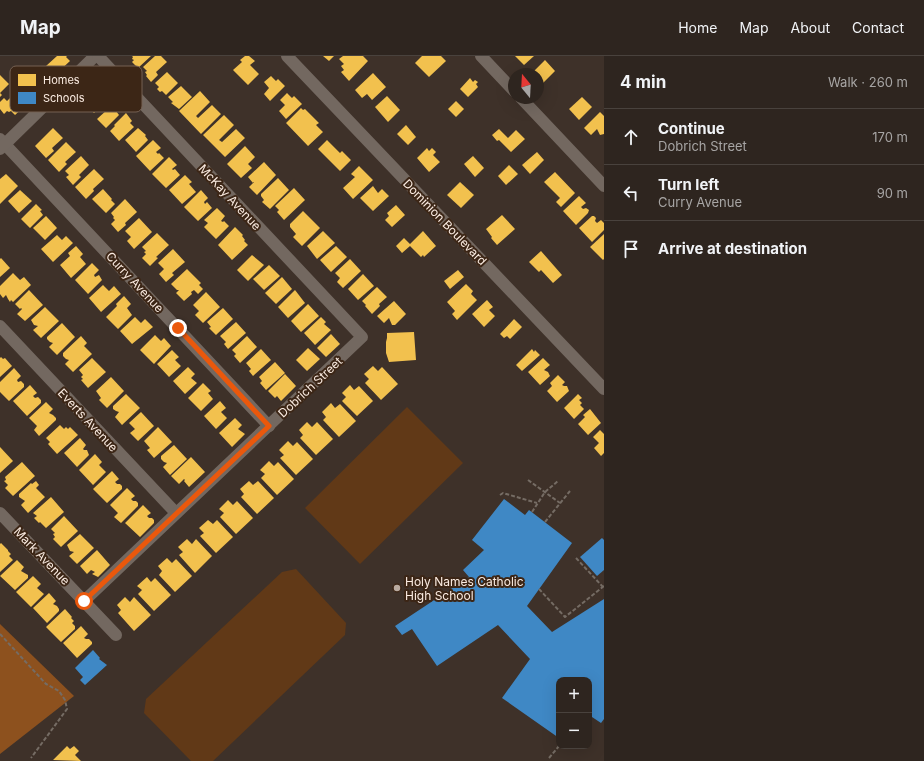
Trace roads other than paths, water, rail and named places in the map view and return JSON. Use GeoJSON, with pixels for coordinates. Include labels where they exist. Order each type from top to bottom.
{"type":"FeatureCollection","features":[{"type":"Feature","properties":{"kind":"street"},"geometry":{"type":"LineString","coordinates":[[85,66],[96,56]]}},
{"type":"Feature","properties":{"kind":"street","name":"McKay Avenue"},"geometry":{"type":"LineString","coordinates":[[96,56],[105,66]]}},
{"type":"Feature","properties":{"kind":"street","name":"Dominion Boulevard"},"geometry":{"type":"LineString","coordinates":[[287,56],[604,389]]}},
{"type":"Feature","properties":{"kind":"street"},"geometry":{"type":"LineString","coordinates":[[481,56],[508,85]]}},
{"type":"Feature","properties":{"kind":"street"},"geometry":{"type":"LineString","coordinates":[[527,104],[604,186]]}},
{"type":"Feature","properties":{"kind":"street","name":"McKay Avenue"},"geometry":{"type":"LineString","coordinates":[[142,105],[362,337]]}},
{"type":"Feature","properties":{"kind":"street"},"geometry":{"type":"LineString","coordinates":[[2,144],[36,112]]}},
{"type":"Feature","properties":{"kind":"street","name":"Curry Avenue"},"geometry":{"type":"LineString","coordinates":[[2,144],[269,426]]}},
{"type":"Feature","properties":{"kind":"street","name":"Everts Avenue"},"geometry":{"type":"LineString","coordinates":[[0,326],[176,513]]}},
{"type":"Feature","properties":{"kind":"street","name":"Dobrich Street"},"geometry":{"type":"LineString","coordinates":[[84,601],[362,337]]}},
{"type":"Feature","properties":{"kind":"street","name":"Mark Avenue"},"geometry":{"type":"LineString","coordinates":[[0,513],[116,635]]}},
{"type":"Feature","properties":{"kind":"place","name":"Holy Names Catholic High School"},"geometry":{"type":"Point","coordinates":[397,588]}}]}
